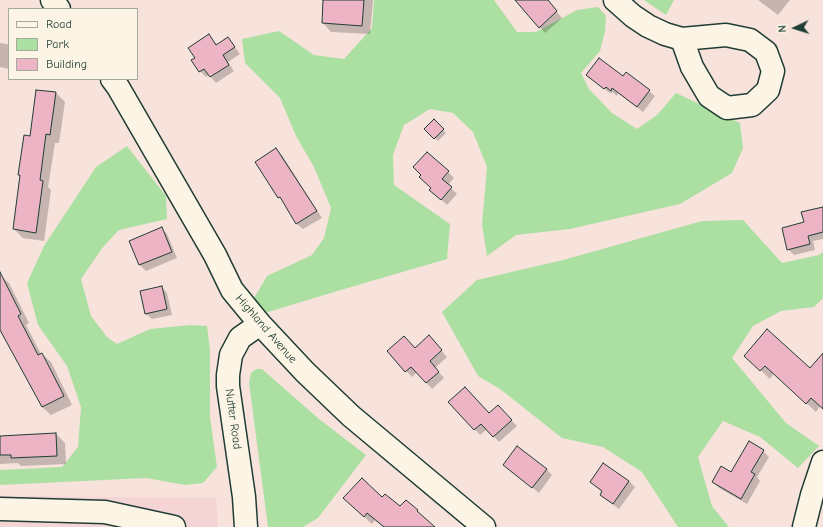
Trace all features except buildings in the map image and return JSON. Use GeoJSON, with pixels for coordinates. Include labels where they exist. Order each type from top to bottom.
{"type":"FeatureCollection","features":[{"type":"Feature","properties":{"kind":"street"},"geometry":{"type":"LineString","coordinates":[[52,0],[58,8]]}},
{"type":"Feature","properties":{"kind":"street"},"geometry":{"type":"LineString","coordinates":[[614,0],[648,26],[664,34],[682,39]]}},
{"type":"Feature","properties":{"kind":"street","name":"Highland Avenue"},"geometry":{"type":"LineString","coordinates":[[113,80],[215,255],[232,290],[260,324],[305,372],[351,416],[484,527]]}},
{"type":"Feature","properties":{"kind":"street","name":"Nutter Road"},"geometry":{"type":"LineString","coordinates":[[246,527],[244,497],[228,386],[228,375],[231,355],[240,338],[260,324]]}},
{"type":"Feature","properties":{"kind":"street"},"geometry":{"type":"LineString","coordinates":[[804,527],[812,495],[823,462]]}},
{"type":"Feature","properties":{"kind":"street"},"geometry":{"type":"LineString","coordinates":[[0,509],[105,512],[174,527]]}},
{"type":"Feature","properties":{"kind":"shaded area"},"geometry":{"type":"Polygon","coordinates":[[[0,496],[216,498],[218,527],[0,527],[0,496]]]}},
{"type":"Feature","properties":{"kind":"green space"},"geometry":{"type":"Polygon","coordinates":[[[374,0],[494,0],[517,32],[536,32],[577,10],[598,7],[606,16],[605,31],[600,51],[581,73],[589,89],[612,113],[637,129],[657,115],[676,93],[740,123],[743,148],[732,173],[680,204],[570,229],[516,235],[487,256],[482,225],[487,167],[473,132],[453,113],[430,109],[404,125],[393,155],[394,185],[450,224],[447,259],[265,313],[254,298],[267,276],[312,255],[324,238],[331,208],[314,167],[296,136],[280,98],[245,63],[242,39],[279,31],[314,55],[344,59],[372,28],[374,0]]]}},
{"type":"Feature","properties":{"kind":"green space"},"geometry":{"type":"Polygon","coordinates":[[[644,0],[674,0],[666,15],[644,0]]]}},
{"type":"Feature","properties":{"kind":"green space"},"geometry":{"type":"Polygon","coordinates":[[[127,146],[166,196],[167,219],[119,230],[103,247],[81,279],[91,316],[107,337],[117,344],[150,329],[190,325],[207,326],[210,350],[210,417],[217,467],[203,483],[185,485],[146,478],[0,485],[0,470],[62,467],[78,447],[81,407],[67,366],[38,325],[27,283],[44,246],[96,167],[127,146]]]}},
{"type":"Feature","properties":{"kind":"green space"},"geometry":{"type":"Polygon","coordinates":[[[743,220],[782,263],[819,255],[823,252],[823,298],[814,307],[781,311],[753,326],[732,358],[786,423],[819,446],[798,468],[760,437],[723,421],[698,457],[712,506],[729,527],[678,527],[642,472],[603,447],[562,438],[500,389],[478,376],[442,312],[477,280],[563,260],[702,221],[743,220]]]}},
{"type":"Feature","properties":{"kind":"green space"},"geometry":{"type":"Polygon","coordinates":[[[256,369],[262,369],[319,419],[366,455],[318,518],[303,527],[268,527],[249,383],[251,373],[256,369]]]}}]}
